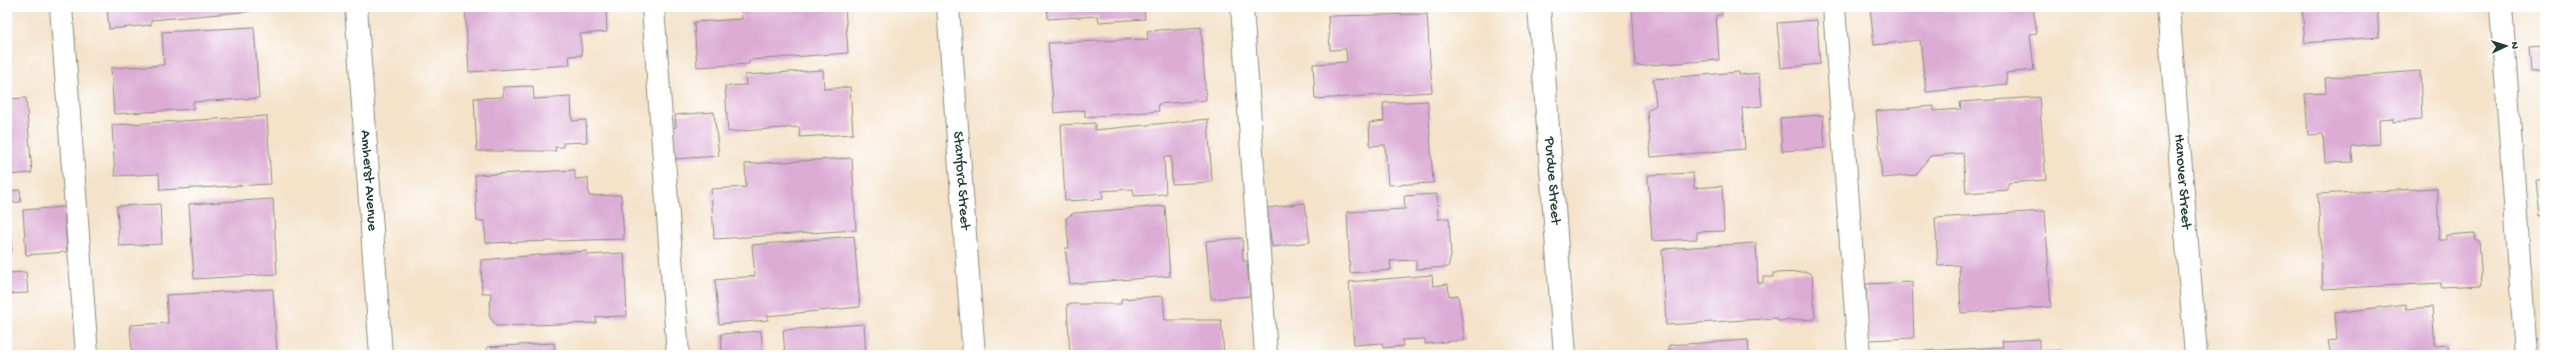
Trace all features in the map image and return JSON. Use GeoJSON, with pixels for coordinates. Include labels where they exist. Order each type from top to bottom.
{"type":"FeatureCollection","features":[{"type":"Feature","properties":{"kind":"street"},"geometry":{"type":"LineString","coordinates":[[60,7],[87,355]]}},
{"type":"Feature","properties":{"kind":"street","name":"Amherst Avenue"},"geometry":{"type":"LineString","coordinates":[[356,7],[381,355]]}},
{"type":"Feature","properties":{"kind":"street"},"geometry":{"type":"LineString","coordinates":[[653,7],[678,355]]}},
{"type":"Feature","properties":{"kind":"street","name":"Stanford Street"},"geometry":{"type":"LineString","coordinates":[[948,7],[974,355]]}},
{"type":"Feature","properties":{"kind":"street"},"geometry":{"type":"LineString","coordinates":[[1242,7],[1266,355]]}},
{"type":"Feature","properties":{"kind":"street","name":"Purdue Street"},"geometry":{"type":"LineString","coordinates":[[1539,7],[1565,355]]}},
{"type":"Feature","properties":{"kind":"street"},"geometry":{"type":"LineString","coordinates":[[1834,7],[1859,355]]}},
{"type":"Feature","properties":{"kind":"street","name":"Hanover Street"},"geometry":{"type":"LineString","coordinates":[[2168,7],[2196,355]]}},
{"type":"Feature","properties":{"kind":"street"},"geometry":{"type":"LineString","coordinates":[[2501,7],[2526,355]]}},
{"type":"Feature","properties":{"kind":"building"},"geometry":{"type":"Polygon","coordinates":[[[107,7],[253,7],[253,11],[151,20],[151,25],[109,29],[107,7]]]}},
{"type":"Feature","properties":{"kind":"building"},"geometry":{"type":"Polygon","coordinates":[[[465,7],[606,7],[607,32],[580,34],[582,55],[569,56],[570,65],[469,72],[465,7]]]}},
{"type":"Feature","properties":{"kind":"building"},"geometry":{"type":"Polygon","coordinates":[[[741,7],[845,7],[848,53],[749,60],[749,64],[697,67],[694,22],[742,19],[741,7]]]}},
{"type":"Feature","properties":{"kind":"building"},"geometry":{"type":"Polygon","coordinates":[[[1047,7],[1144,7],[1145,19],[1099,22],[1098,16],[1048,19],[1047,7]]]}},
{"type":"Feature","properties":{"kind":"building"},"geometry":{"type":"Polygon","coordinates":[[[1632,7],[1721,7],[1722,15],[1716,15],[1719,60],[1636,66],[1632,7]]]}},
{"type":"Feature","properties":{"kind":"building"},"geometry":{"type":"Polygon","coordinates":[[[1870,7],[2033,7],[2037,33],[2030,34],[2034,70],[2006,73],[2007,84],[1926,92],[1920,40],[1874,45],[1870,7]]]}},
{"type":"Feature","properties":{"kind":"building"},"geometry":{"type":"Polygon","coordinates":[[[2302,7],[2377,7],[2379,37],[2305,43],[2302,7]]]}},
{"type":"Feature","properties":{"kind":"building"},"geometry":{"type":"Polygon","coordinates":[[[1427,14],[1432,92],[1315,99],[1313,64],[1347,62],[1346,49],[1330,50],[1328,16],[1427,14]]]}},
{"type":"Feature","properties":{"kind":"building"},"geometry":{"type":"Polygon","coordinates":[[[1817,20],[1820,64],[1781,68],[1777,23],[1817,20]]]}},
{"type":"Feature","properties":{"kind":"building"},"geometry":{"type":"Polygon","coordinates":[[[254,27],[259,98],[193,102],[193,109],[114,114],[111,68],[164,65],[162,32],[254,27]]]}},
{"type":"Feature","properties":{"kind":"building"},"geometry":{"type":"Polygon","coordinates":[[[1201,27],[1206,100],[1158,104],[1159,111],[1085,117],[1085,110],[1054,113],[1048,43],[1148,39],[1147,31],[1201,27]]]}},
{"type":"Feature","properties":{"kind":"building"},"geometry":{"type":"Polygon","coordinates":[[[2545,46],[2545,71],[2531,72],[2529,47],[2545,46]]]}},
{"type":"Feature","properties":{"kind":"building"},"geometry":{"type":"Polygon","coordinates":[[[823,70],[824,89],[850,87],[853,134],[800,137],[799,127],[728,132],[725,86],[746,85],[745,75],[823,70]]]}},
{"type":"Feature","properties":{"kind":"building"},"geometry":{"type":"Polygon","coordinates":[[[2420,71],[2422,120],[2393,122],[2393,118],[2379,119],[2380,144],[2351,146],[2353,162],[2325,163],[2323,134],[2308,135],[2305,94],[2326,93],[2325,78],[2420,71]]]}},
{"type":"Feature","properties":{"kind":"building"},"geometry":{"type":"Polygon","coordinates":[[[1739,72],[1739,75],[1759,73],[1762,106],[1742,108],[1745,149],[1651,157],[1647,111],[1656,105],[1653,79],[1739,72]]]}},
{"type":"Feature","properties":{"kind":"building"},"geometry":{"type":"Polygon","coordinates":[[[533,86],[534,99],[571,97],[572,121],[586,120],[587,142],[563,143],[563,147],[555,147],[556,151],[477,151],[474,98],[503,97],[503,87],[533,86]]]}},
{"type":"Feature","properties":{"kind":"building"},"geometry":{"type":"Polygon","coordinates":[[[2039,97],[2046,180],[2008,183],[2008,190],[1966,193],[1963,153],[1930,156],[1916,175],[1882,178],[1876,111],[1934,106],[1934,111],[1961,109],[1960,102],[2039,97]]]}},
{"type":"Feature","properties":{"kind":"building"},"geometry":{"type":"Polygon","coordinates":[[[26,98],[32,173],[7,175],[7,99],[26,98]]]}},
{"type":"Feature","properties":{"kind":"building"},"geometry":{"type":"Polygon","coordinates":[[[1428,101],[1433,183],[1388,185],[1385,145],[1370,146],[1369,123],[1384,121],[1383,103],[1428,101]]]}},
{"type":"Feature","properties":{"kind":"building"},"geometry":{"type":"Polygon","coordinates":[[[714,112],[719,156],[674,159],[672,128],[676,127],[675,115],[714,112]]]}},
{"type":"Feature","properties":{"kind":"building"},"geometry":{"type":"Polygon","coordinates":[[[1823,115],[1825,148],[1782,151],[1780,118],[1823,115]]]}},
{"type":"Feature","properties":{"kind":"building"},"geometry":{"type":"Polygon","coordinates":[[[267,116],[271,184],[160,190],[159,174],[115,176],[112,125],[267,116]]]}},
{"type":"Feature","properties":{"kind":"building"},"geometry":{"type":"Polygon","coordinates":[[[1208,119],[1212,182],[1172,184],[1171,157],[1164,157],[1166,194],[1134,196],[1133,189],[1102,191],[1103,199],[1065,201],[1061,125],[1095,123],[1095,130],[1208,119]]]}},
{"type":"Feature","properties":{"kind":"building"},"geometry":{"type":"Polygon","coordinates":[[[852,158],[856,230],[714,239],[711,189],[746,187],[745,164],[852,158]]]}},
{"type":"Feature","properties":{"kind":"building"},"geometry":{"type":"Polygon","coordinates":[[[575,170],[575,179],[588,178],[589,196],[621,195],[624,239],[486,243],[484,221],[477,221],[475,175],[575,170]]]}},
{"type":"Feature","properties":{"kind":"building"},"geometry":{"type":"Polygon","coordinates":[[[1693,173],[1694,188],[1722,186],[1724,231],[1697,232],[1697,239],[1652,241],[1648,175],[1693,173]]]}},
{"type":"Feature","properties":{"kind":"building"},"geometry":{"type":"Polygon","coordinates":[[[2545,179],[2545,215],[2540,216],[2536,180],[2545,179]]]}},
{"type":"Feature","properties":{"kind":"building"},"geometry":{"type":"Polygon","coordinates":[[[2437,188],[2439,240],[2446,240],[2446,235],[2475,233],[2476,240],[2479,240],[2482,285],[2441,287],[2441,283],[2323,289],[2318,194],[2437,188]]]}},
{"type":"Feature","properties":{"kind":"building"},"geometry":{"type":"Polygon","coordinates":[[[20,190],[21,202],[8,203],[12,252],[7,252],[7,191],[20,190]]]}},
{"type":"Feature","properties":{"kind":"building"},"geometry":{"type":"Polygon","coordinates":[[[1437,194],[1438,219],[1449,218],[1451,256],[1448,267],[1416,269],[1416,260],[1390,261],[1391,270],[1350,273],[1347,212],[1405,209],[1404,196],[1437,194]]]}},
{"type":"Feature","properties":{"kind":"building"},"geometry":{"type":"Polygon","coordinates":[[[273,199],[277,274],[194,279],[189,204],[273,199]]]}},
{"type":"Feature","properties":{"kind":"building"},"geometry":{"type":"Polygon","coordinates":[[[1305,203],[1310,242],[1272,247],[1267,208],[1305,203]]]}},
{"type":"Feature","properties":{"kind":"building"},"geometry":{"type":"Polygon","coordinates":[[[160,204],[162,244],[119,246],[117,206],[160,204]]]}},
{"type":"Feature","properties":{"kind":"building"},"geometry":{"type":"Polygon","coordinates":[[[1165,206],[1170,276],[1070,284],[1065,248],[1069,248],[1066,218],[1074,213],[1165,206]]]}},
{"type":"Feature","properties":{"kind":"building"},"geometry":{"type":"Polygon","coordinates":[[[64,207],[67,252],[26,255],[23,210],[64,207]]]}},
{"type":"Feature","properties":{"kind":"building"},"geometry":{"type":"Polygon","coordinates":[[[2045,211],[2051,307],[1961,313],[1959,265],[1938,266],[1935,218],[2045,211]]]}},
{"type":"Feature","properties":{"kind":"building"},"geometry":{"type":"Polygon","coordinates":[[[854,236],[860,307],[767,316],[768,320],[719,324],[715,280],[755,276],[752,245],[854,236]]]}},
{"type":"Feature","properties":{"kind":"building"},"geometry":{"type":"Polygon","coordinates":[[[1242,238],[1243,261],[1247,261],[1250,296],[1211,299],[1206,241],[1242,238]]]}},
{"type":"Feature","properties":{"kind":"building"},"geometry":{"type":"Polygon","coordinates":[[[1756,243],[1758,283],[1763,283],[1763,277],[1773,277],[1773,273],[1807,272],[1812,275],[1815,319],[1777,321],[1777,318],[1666,325],[1662,249],[1756,243]]]}},
{"type":"Feature","properties":{"kind":"building"},"geometry":{"type":"Polygon","coordinates":[[[587,251],[587,255],[624,253],[627,316],[596,317],[596,323],[496,326],[489,316],[491,293],[482,293],[481,260],[587,251]]]}},
{"type":"Feature","properties":{"kind":"building"},"geometry":{"type":"Polygon","coordinates":[[[26,272],[28,293],[7,294],[7,273],[26,272]]]}},
{"type":"Feature","properties":{"kind":"building"},"geometry":{"type":"Polygon","coordinates":[[[1432,275],[1433,286],[1448,284],[1449,296],[1458,295],[1465,340],[1425,344],[1425,339],[1402,340],[1403,346],[1383,348],[1382,343],[1354,345],[1349,282],[1432,275]]]}},
{"type":"Feature","properties":{"kind":"building"},"geometry":{"type":"Polygon","coordinates":[[[1912,282],[1914,338],[1868,340],[1866,284],[1912,282]]]}},
{"type":"Feature","properties":{"kind":"building"},"geometry":{"type":"Polygon","coordinates":[[[273,289],[277,355],[132,355],[130,325],[168,323],[166,295],[273,289]]]}},
{"type":"Feature","properties":{"kind":"building"},"geometry":{"type":"Polygon","coordinates":[[[1163,296],[1165,320],[1221,320],[1224,355],[1070,355],[1067,304],[1121,304],[1121,299],[1163,296]]]}},
{"type":"Feature","properties":{"kind":"building"},"geometry":{"type":"Polygon","coordinates":[[[2406,304],[2406,309],[2432,307],[2435,346],[2448,345],[2448,355],[2331,355],[2328,341],[2337,340],[2335,313],[2406,304]]]}},
{"type":"Feature","properties":{"kind":"building"},"geometry":{"type":"Polygon","coordinates":[[[864,324],[866,355],[785,355],[783,330],[864,324]]]}},
{"type":"Feature","properties":{"kind":"building"},"geometry":{"type":"Polygon","coordinates":[[[761,331],[763,355],[722,355],[721,334],[761,331]]]}},
{"type":"Feature","properties":{"kind":"building"},"geometry":{"type":"Polygon","coordinates":[[[2039,339],[2039,352],[2061,351],[2061,355],[1902,355],[1902,352],[2003,347],[2002,341],[2039,339]]]}},
{"type":"Feature","properties":{"kind":"building"},"geometry":{"type":"Polygon","coordinates":[[[1748,340],[1749,355],[1669,355],[1669,345],[1748,340]]]}},
{"type":"Feature","properties":{"kind":"building"},"geometry":{"type":"Polygon","coordinates":[[[554,343],[555,355],[487,355],[487,347],[554,343]]]}},
{"type":"Feature","properties":{"kind":"building"},"geometry":{"type":"Polygon","coordinates":[[[2458,352],[2489,353],[2489,355],[2458,355],[2458,352]]]}}]}
